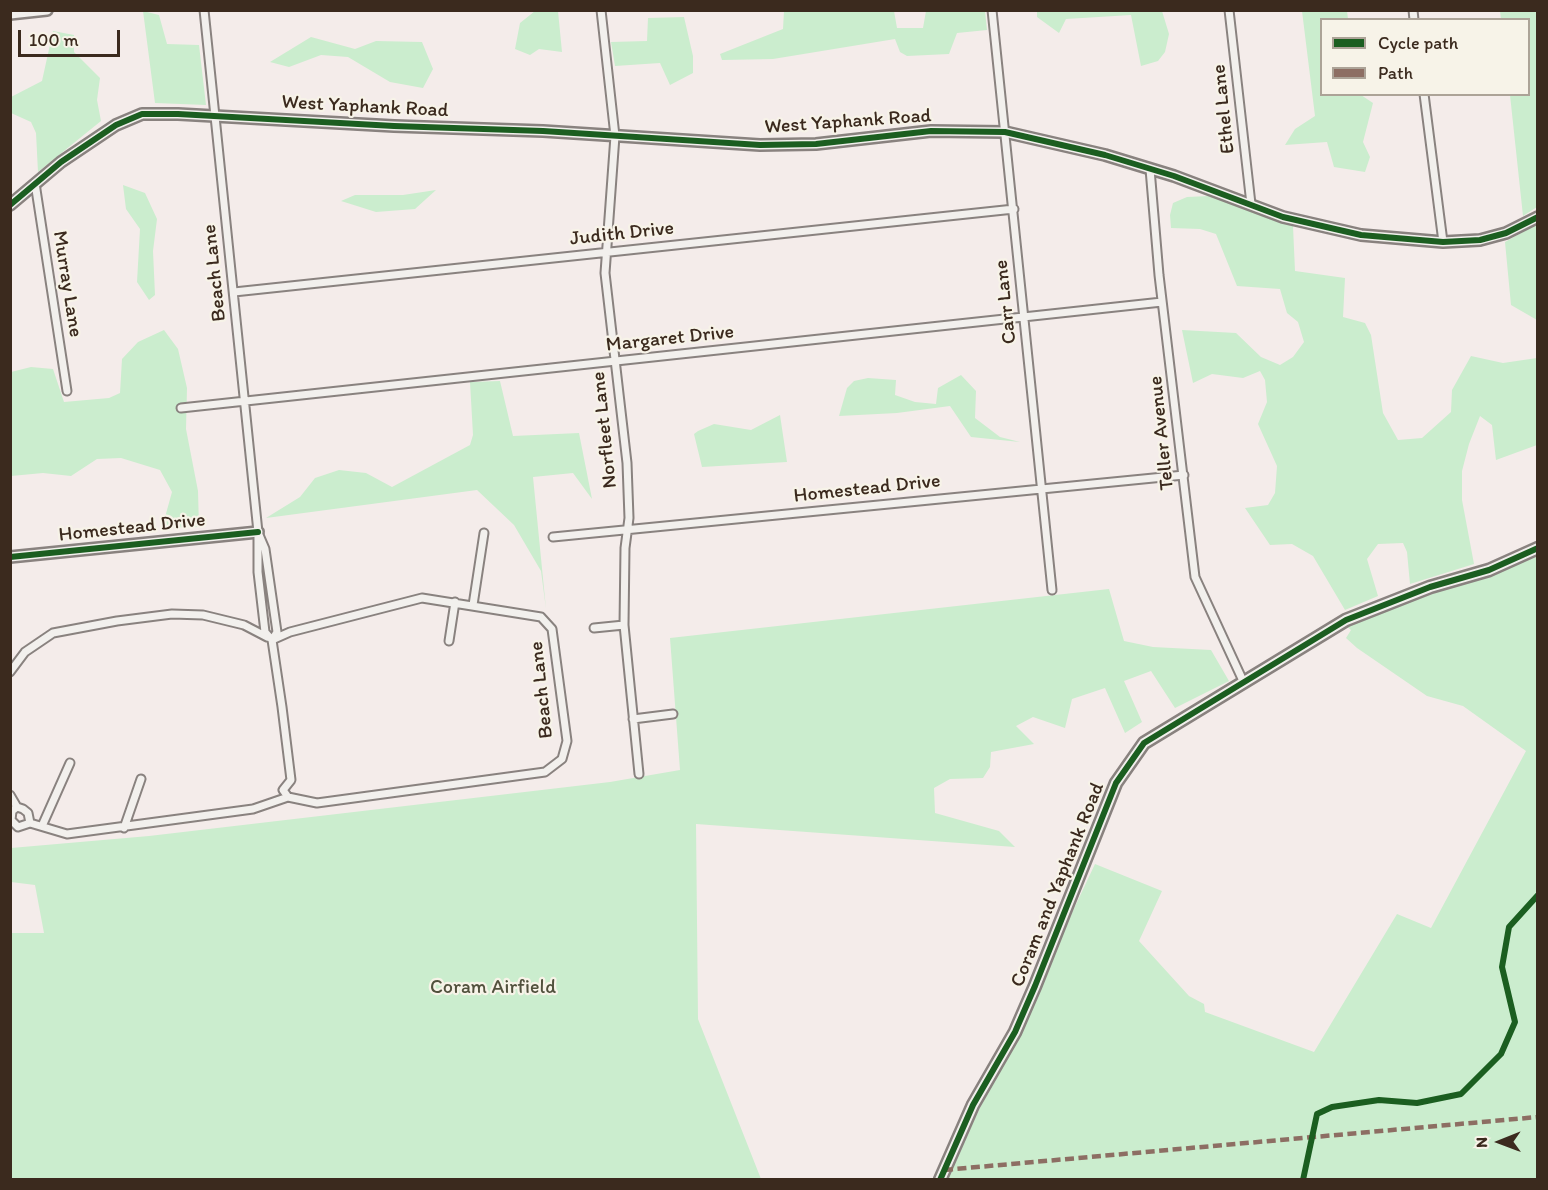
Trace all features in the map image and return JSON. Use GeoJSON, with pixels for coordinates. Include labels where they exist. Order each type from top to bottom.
{"type":"FeatureCollection","features":[{"type":"Feature","properties":{"kind":"main road","name":"Coram and Yaphank Road"},"geometry":{"type":"LineString","coordinates":[[939,1179],[973,1105],[1019,1023],[1120,775],[1144,744],[1346,620],[1430,587],[1489,570],[1538,548]]}},
{"type":"Feature","properties":{"kind":"street"},"geometry":{"type":"LineString","coordinates":[[10,14],[47,10]]}},
{"type":"Feature","properties":{"kind":"street","name":"Beach Lane"},"geometry":{"type":"LineString","coordinates":[[204,10],[258,532],[258,572],[265,632],[272,640],[291,780],[283,790],[288,797],[318,803],[545,772],[562,759],[567,741],[552,629],[541,617],[422,598],[290,632],[272,640]]}},
{"type":"Feature","properties":{"kind":"street","name":"Norfleet Lane"},"geometry":{"type":"LineString","coordinates":[[602,10],[615,136],[605,273],[627,463],[628,531],[625,549],[624,625],[639,774]]}},
{"type":"Feature","properties":{"kind":"street","name":"Carr Lane"},"geometry":{"type":"LineString","coordinates":[[992,10],[1052,590]]}},
{"type":"Feature","properties":{"kind":"street","name":"Ethel Lane"},"geometry":{"type":"LineString","coordinates":[[1229,10],[1251,204]]}},
{"type":"Feature","properties":{"kind":"street"},"geometry":{"type":"LineString","coordinates":[[1424,96],[1443,242]]}},
{"type":"Feature","properties":{"kind":"street","name":"West Yaphank Road"},"geometry":{"type":"LineString","coordinates":[[35,183],[116,125],[142,114],[760,145],[805,144],[931,131],[1005,132],[1043,139],[1150,169],[1309,225],[1361,236],[1443,242],[1480,240],[1506,233],[1538,217]]}},
{"type":"Feature","properties":{"kind":"street","name":"Teller Avenue"},"geometry":{"type":"LineString","coordinates":[[1150,169],[1162,302],[1195,577],[1244,683]]}},
{"type":"Feature","properties":{"kind":"street"},"geometry":{"type":"LineString","coordinates":[[10,205],[35,183]]}},
{"type":"Feature","properties":{"kind":"street","name":"Murray Lane"},"geometry":{"type":"LineString","coordinates":[[35,183],[67,391]]}},
{"type":"Feature","properties":{"kind":"street","name":"Judith Drive"},"geometry":{"type":"LineString","coordinates":[[234,292],[1014,209]]}},
{"type":"Feature","properties":{"kind":"street","name":"Margaret Drive"},"geometry":{"type":"LineString","coordinates":[[181,408],[1024,319],[1162,302]]}},
{"type":"Feature","properties":{"kind":"street","name":"Homestead Drive"},"geometry":{"type":"LineString","coordinates":[[553,537],[1184,474]]}},
{"type":"Feature","properties":{"kind":"street","name":"Homestead Drive"},"geometry":{"type":"LineString","coordinates":[[10,557],[258,532]]}},
{"type":"Feature","properties":{"kind":"street"},"geometry":{"type":"LineString","coordinates":[[473,605],[484,533]]}},
{"type":"Feature","properties":{"kind":"street"},"geometry":{"type":"LineString","coordinates":[[449,641],[455,602]]}},
{"type":"Feature","properties":{"kind":"street"},"geometry":{"type":"LineString","coordinates":[[10,672],[25,652],[53,633],[172,614],[203,615],[231,621],[272,640]]}},
{"type":"Feature","properties":{"kind":"street"},"geometry":{"type":"LineString","coordinates":[[594,628],[624,625]]}},
{"type":"Feature","properties":{"kind":"street"},"geometry":{"type":"LineString","coordinates":[[633,719],[673,714]]}},
{"type":"Feature","properties":{"kind":"street"},"geometry":{"type":"LineString","coordinates":[[42,826],[70,764]]}},
{"type":"Feature","properties":{"kind":"street"},"geometry":{"type":"LineString","coordinates":[[124,828],[141,779]]}},
{"type":"Feature","properties":{"kind":"street"},"geometry":{"type":"LineString","coordinates":[[10,795],[17,807],[28,813],[30,823]]}},
{"type":"Feature","properties":{"kind":"street"},"geometry":{"type":"LineString","coordinates":[[17,807],[11,815],[13,824],[18,827],[30,823],[67,834],[254,809],[288,797]]}},
{"type":"Feature","properties":{"kind":"green space"},"geometry":{"type":"Polygon","coordinates":[[[143,11],[159,15],[167,44],[199,45],[206,105],[155,103],[143,11]]]}},
{"type":"Feature","properties":{"kind":"green space"},"geometry":{"type":"Polygon","coordinates":[[[535,11],[558,11],[562,52],[539,49],[530,55],[515,49],[520,23],[535,11]]]}},
{"type":"Feature","properties":{"kind":"green space"},"geometry":{"type":"Polygon","coordinates":[[[784,11],[894,11],[897,28],[923,28],[926,11],[985,11],[987,30],[957,33],[949,54],[907,56],[900,52],[895,39],[773,59],[722,60],[720,54],[783,29],[784,11]]]}},
{"type":"Feature","properties":{"kind":"green space"},"geometry":{"type":"Polygon","coordinates":[[[1037,11],[1162,11],[1169,34],[1165,52],[1158,61],[1141,66],[1131,15],[1066,19],[1059,33],[1037,17],[1037,11]]]}},
{"type":"Feature","properties":{"kind":"green space"},"geometry":{"type":"Polygon","coordinates":[[[1302,11],[1347,11],[1348,18],[1320,18],[1320,96],[1362,96],[1373,103],[1363,142],[1370,157],[1365,172],[1334,167],[1327,142],[1285,145],[1295,129],[1315,116],[1302,11]]]}},
{"type":"Feature","properties":{"kind":"green space"},"geometry":{"type":"Polygon","coordinates":[[[1500,11],[1537,11],[1537,207],[1523,216],[1510,96],[1530,96],[1530,18],[1501,18],[1500,11]]]}},
{"type":"Feature","properties":{"kind":"green space"},"geometry":{"type":"Polygon","coordinates":[[[684,17],[693,56],[693,73],[670,85],[660,63],[615,66],[611,42],[647,41],[648,18],[684,17]]]}},
{"type":"Feature","properties":{"kind":"green space"},"geometry":{"type":"Polygon","coordinates":[[[53,31],[74,35],[74,52],[100,78],[97,100],[101,121],[38,172],[36,133],[31,122],[11,113],[11,97],[42,81],[53,31]]]}},
{"type":"Feature","properties":{"kind":"green space"},"geometry":{"type":"Polygon","coordinates":[[[311,37],[355,49],[376,41],[422,42],[433,69],[423,88],[390,82],[348,57],[321,55],[289,67],[270,62],[311,37]]]}},
{"type":"Feature","properties":{"kind":"green space"},"geometry":{"type":"Polygon","coordinates":[[[123,185],[145,193],[157,219],[153,251],[155,295],[149,300],[137,282],[140,229],[126,209],[123,185]]]}},
{"type":"Feature","properties":{"kind":"green space"},"geometry":{"type":"Polygon","coordinates":[[[436,190],[415,209],[376,212],[341,201],[355,195],[403,195],[436,190]]]}},
{"type":"Feature","properties":{"kind":"green space"},"geometry":{"type":"Polygon","coordinates":[[[1209,196],[1293,226],[1295,271],[1345,278],[1343,317],[1365,323],[1371,335],[1383,413],[1398,440],[1422,438],[1451,412],[1452,390],[1471,356],[1503,363],[1537,358],[1537,445],[1496,460],[1492,425],[1480,416],[1469,444],[1462,471],[1462,500],[1474,564],[1410,584],[1407,552],[1403,543],[1378,544],[1367,559],[1378,596],[1345,610],[1313,556],[1292,544],[1270,545],[1245,508],[1268,505],[1275,493],[1277,466],[1258,424],[1267,402],[1265,380],[1260,371],[1243,378],[1212,374],[1193,383],[1182,330],[1236,333],[1261,357],[1280,365],[1293,357],[1304,342],[1298,322],[1287,313],[1280,289],[1237,286],[1216,234],[1200,229],[1171,228],[1170,215],[1173,203],[1187,197],[1209,196]]]}},
{"type":"Feature","properties":{"kind":"green space"},"geometry":{"type":"Polygon","coordinates":[[[1537,224],[1537,320],[1511,305],[1505,242],[1537,224]]]}},
{"type":"Feature","properties":{"kind":"green space"},"geometry":{"type":"Polygon","coordinates":[[[164,330],[178,349],[187,388],[186,429],[198,491],[199,527],[162,528],[172,492],[160,470],[121,458],[97,459],[71,476],[43,473],[11,476],[11,372],[31,367],[53,369],[64,402],[109,398],[120,393],[122,359],[138,342],[164,330]]]}},
{"type":"Feature","properties":{"kind":"green space"},"geometry":{"type":"Polygon","coordinates":[[[961,375],[976,391],[975,418],[1000,437],[1020,442],[971,437],[950,406],[897,413],[839,416],[847,388],[854,381],[868,378],[896,380],[895,395],[915,402],[936,404],[938,388],[961,375]]]}},
{"type":"Feature","properties":{"kind":"green space"},"geometry":{"type":"Polygon","coordinates":[[[500,381],[513,436],[579,433],[592,499],[573,473],[533,477],[546,609],[541,571],[514,525],[477,490],[266,518],[300,497],[315,478],[339,470],[366,473],[392,487],[470,445],[473,435],[470,382],[500,381]]]}},
{"type":"Feature","properties":{"kind":"green space"},"geometry":{"type":"Polygon","coordinates":[[[780,415],[787,462],[702,467],[694,434],[698,431],[714,424],[751,430],[780,415]]]}},
{"type":"Feature","properties":{"kind":"green space"},"geometry":{"type":"Polygon","coordinates":[[[1536,557],[1537,1179],[946,1180],[1095,864],[1162,891],[1139,941],[1189,996],[1204,1004],[1205,1012],[1314,1052],[1397,914],[1431,928],[1526,751],[1463,706],[1427,696],[1357,648],[1346,638],[1351,630],[1345,625],[1536,557]]]}},
{"type":"Feature","properties":{"kind":"green space","name":"Coram Airfield"},"geometry":{"type":"Polygon","coordinates":[[[1109,589],[1124,641],[1153,647],[1211,650],[1229,681],[1175,708],[1151,671],[1124,681],[1142,722],[1125,733],[1105,688],[1072,699],[1065,728],[1033,717],[1016,726],[1034,744],[991,752],[990,767],[983,778],[950,779],[934,788],[935,813],[999,831],[1015,847],[696,824],[698,1019],[761,1179],[11,1179],[11,933],[44,933],[35,885],[11,882],[11,848],[149,836],[610,782],[680,770],[670,638],[1109,589]]]}},
{"type":"Feature","properties":{"kind":"marked path"},"geometry":{"type":"LineString","coordinates":[[944,1170],[1538,1117]]}},
{"type":"Feature","properties":{"kind":"cycle path"},"geometry":{"type":"LineString","coordinates":[[10,205],[61,162],[116,125],[142,114],[178,114],[394,126],[543,131],[760,145],[816,144],[931,131],[1005,132],[1105,155],[1174,176],[1283,217],[1361,235],[1443,242],[1480,240],[1506,233],[1538,217]]}},
{"type":"Feature","properties":{"kind":"cycle path"},"geometry":{"type":"LineString","coordinates":[[10,557],[258,532]]}},
{"type":"Feature","properties":{"kind":"cycle path"},"geometry":{"type":"LineString","coordinates":[[940,1180],[973,1105],[1015,1032],[1116,783],[1144,743],[1346,620],[1430,587],[1489,570],[1538,548]]}},
{"type":"Feature","properties":{"kind":"cycle path"},"geometry":{"type":"LineString","coordinates":[[1303,1180],[1317,1114],[1332,1107],[1379,1100],[1417,1103],[1461,1094],[1501,1054],[1515,1022],[1502,967],[1509,927],[1538,895]]}}]}
